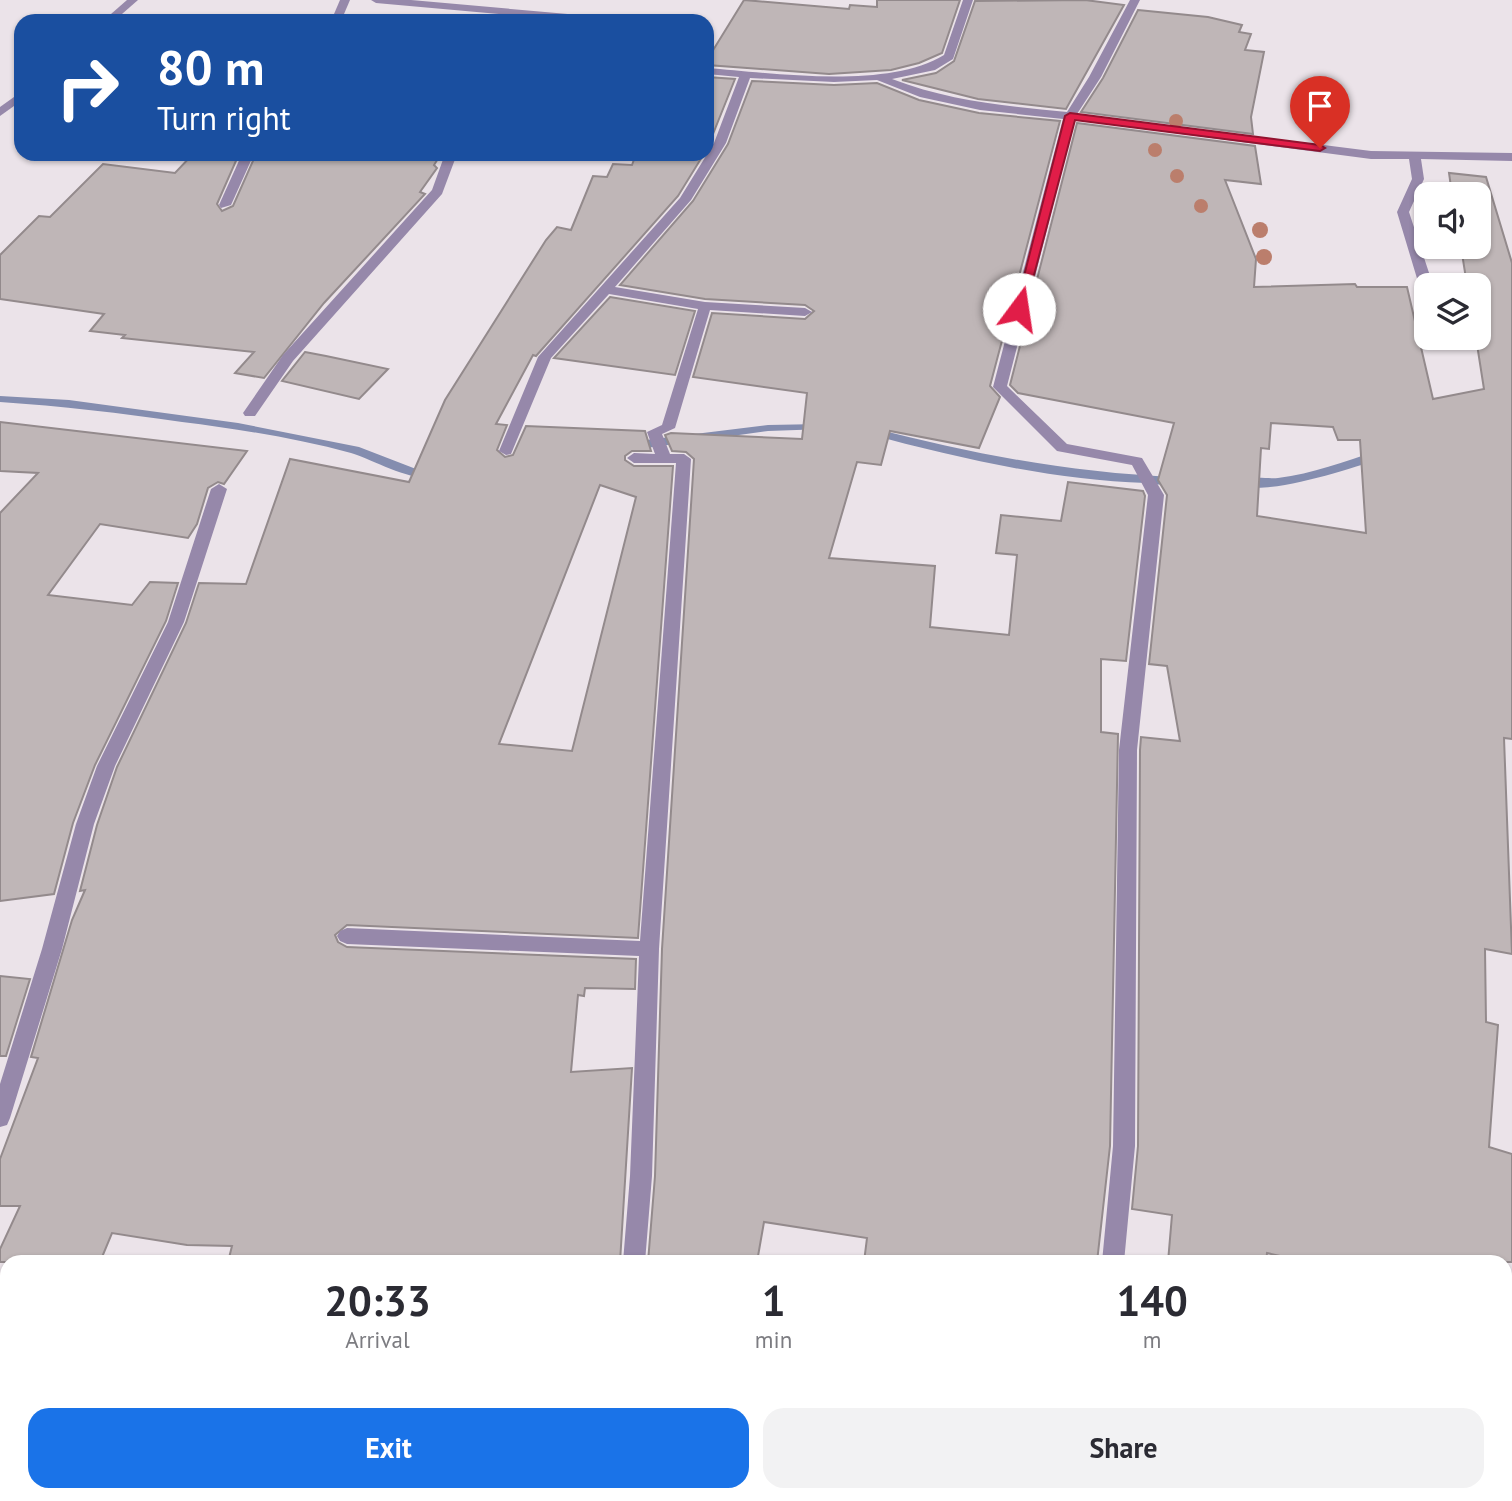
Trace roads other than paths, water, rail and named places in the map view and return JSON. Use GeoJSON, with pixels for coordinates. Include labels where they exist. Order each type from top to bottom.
{"type":"FeatureCollection","features":[{"type":"Feature","properties":{"kind":"street"},"geometry":{"type":"LineString","coordinates":[[116,14],[133,0]]}},
{"type":"Feature","properties":{"kind":"street"},"geometry":{"type":"LineString","coordinates":[[376,0],[491,14]]}},
{"type":"Feature","properties":{"kind":"street"},"geometry":{"type":"LineString","coordinates":[[881,79],[943,63],[949,57],[968,0]]}},
{"type":"Feature","properties":{"kind":"street"},"geometry":{"type":"LineString","coordinates":[[1114,1255],[1124,1146],[1128,750],[1154,490],[1137,461],[1062,448],[1000,387],[1058,153],[1070,116],[1095,77],[1135,0]]}},
{"type":"Feature","properties":{"kind":"street"},"geometry":{"type":"LineString","coordinates":[[714,72],[881,79],[950,102],[1371,155],[1415,158],[1512,156]]}},
{"type":"Feature","properties":{"kind":"street"},"geometry":{"type":"LineString","coordinates":[[714,153],[746,74]]}},
{"type":"Feature","properties":{"kind":"street"},"geometry":{"type":"LineString","coordinates":[[0,113],[14,101]]}},
{"type":"Feature","properties":{"kind":"street"},"geometry":{"type":"LineString","coordinates":[[1415,158],[1418,179],[1402,212],[1422,273]]}},
{"type":"Feature","properties":{"kind":"street"},"geometry":{"type":"LineString","coordinates":[[225,205],[245,161]]}},
{"type":"Feature","properties":{"kind":"street"},"geometry":{"type":"LineString","coordinates":[[250,413],[288,358],[438,191],[449,161]]}},
{"type":"Feature","properties":{"kind":"street"},"geometry":{"type":"LineString","coordinates":[[506,451],[545,357],[685,200],[709,161]]}},
{"type":"Feature","properties":{"kind":"street"},"geometry":{"type":"LineString","coordinates":[[604,289],[705,306],[805,312]]}},
{"type":"Feature","properties":{"kind":"street"},"geometry":{"type":"LineString","coordinates":[[663,455],[654,432],[668,428],[705,306]]}},
{"type":"Feature","properties":{"kind":"street"},"geometry":{"type":"LineString","coordinates":[[634,458],[663,455],[684,459],[649,949],[641,1176],[635,1255]]}},
{"type":"Feature","properties":{"kind":"street"},"geometry":{"type":"LineString","coordinates":[[0,1118],[52,950],[85,824],[123,729],[176,622],[219,489]]}},
{"type":"Feature","properties":{"kind":"street"},"geometry":{"type":"LineString","coordinates":[[347,936],[649,949]]}},
{"type":"Feature","properties":{"kind":"waterway"},"geometry":{"type":"LineString","coordinates":[[0,399],[69,403],[238,426],[355,450],[414,473],[430,474]]}},
{"type":"Feature","properties":{"kind":"waterway"},"geometry":{"type":"LineString","coordinates":[[646,444],[768,428],[821,427]]}},
{"type":"Feature","properties":{"kind":"waterway"},"geometry":{"type":"LineString","coordinates":[[872,432],[1022,466],[1099,476],[1176,481]]}},
{"type":"Feature","properties":{"kind":"waterway"},"geometry":{"type":"LineString","coordinates":[[1242,483],[1278,482],[1312,476],[1378,455]]}}]}
